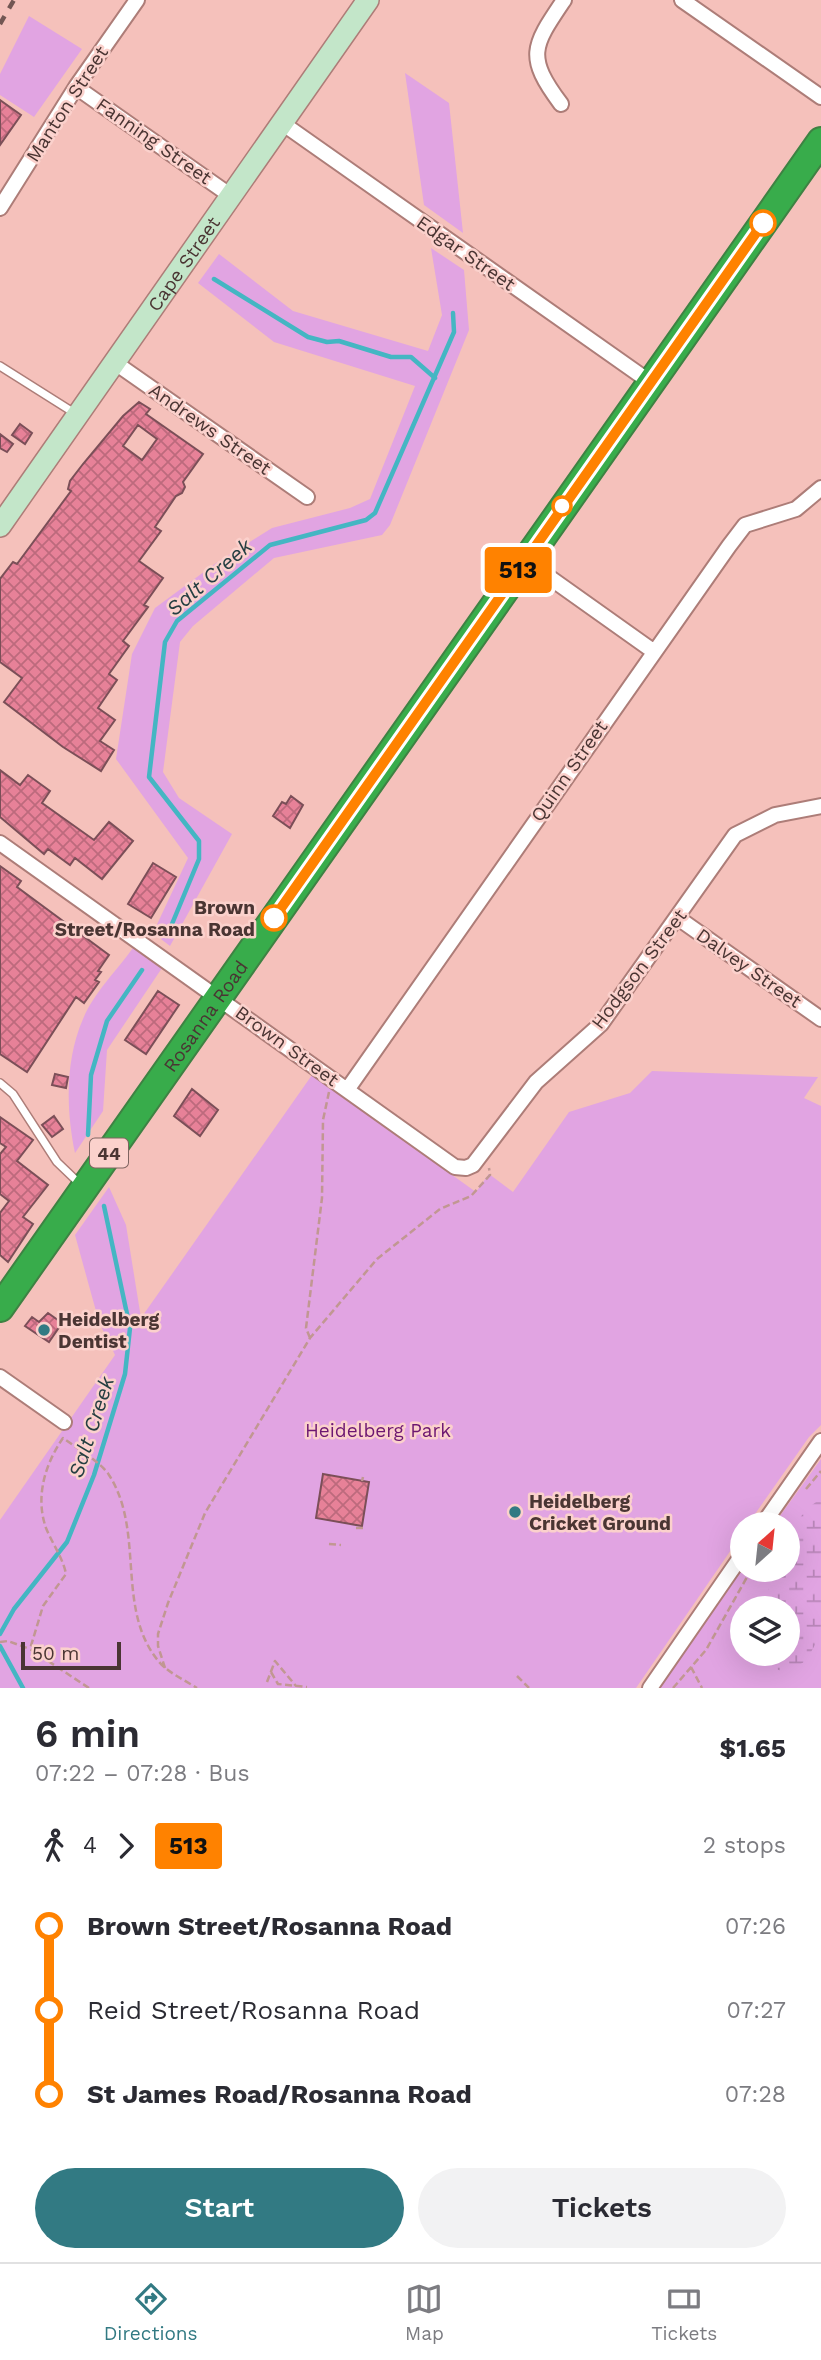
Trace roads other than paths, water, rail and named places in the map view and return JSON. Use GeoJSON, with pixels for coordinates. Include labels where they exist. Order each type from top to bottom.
{"type":"FeatureCollection","features":[{"type":"Feature","properties":{"kind":"highway","name":"Rosanna Road"},"geometry":{"type":"LineString","coordinates":[[0,1308],[821,141]]}},
{"type":"Feature","properties":{"kind":"street","name":"Manton Street"},"geometry":{"type":"LineString","coordinates":[[0,208],[76,87],[137,0]]}},
{"type":"Feature","properties":{"kind":"street","name":"Cape Street"},"geometry":{"type":"LineString","coordinates":[[0,526],[368,0]]}},
{"type":"Feature","properties":{"kind":"street"},"geometry":{"type":"LineString","coordinates":[[561,104],[541,73],[536,52],[540,37],[564,0]]}},
{"type":"Feature","properties":{"kind":"street"},"geometry":{"type":"LineString","coordinates":[[682,0],[821,97]]}},
{"type":"Feature","properties":{"kind":"street","name":"Fanning Street"},"geometry":{"type":"LineString","coordinates":[[76,87],[231,196]]}},
{"type":"Feature","properties":{"kind":"street","name":"Edgar Street"},"geometry":{"type":"LineString","coordinates":[[282,123],[650,382]]}},
{"type":"Feature","properties":{"kind":"street","name":"Andrews Street"},"geometry":{"type":"LineString","coordinates":[[114,362],[307,497]]}},
{"type":"Feature","properties":{"kind":"street","name":"Quinn Street"},"geometry":{"type":"LineString","coordinates":[[341,1086],[746,525],[796,509],[821,488]]}},
{"type":"Feature","properties":{"kind":"street"},"geometry":{"type":"LineString","coordinates":[[525,560],[653,651]]}},
{"type":"Feature","properties":{"kind":"street","name":"Hodgson Street"},"geometry":{"type":"LineString","coordinates":[[475,1162],[536,1082],[601,1024],[735,835],[775,816],[821,806]]}},
{"type":"Feature","properties":{"kind":"street","name":"Brown Street"},"geometry":{"type":"LineString","coordinates":[[0,843],[456,1167],[466,1168],[475,1162]]}},
{"type":"Feature","properties":{"kind":"street","name":"Dalvey Street"},"geometry":{"type":"LineString","coordinates":[[678,918],[821,1019]]}},
{"type":"Feature","properties":{"kind":"street"},"geometry":{"type":"LineString","coordinates":[[0,1377],[64,1422]]}},
{"type":"Feature","properties":{"kind":"street"},"geometry":{"type":"LineString","coordinates":[[771,1512],[821,1441]]}},
{"type":"Feature","properties":{"kind":"street"},"geometry":{"type":"LineString","coordinates":[[650,1688],[730,1572]]}},
{"type":"Feature","properties":{"kind":"lane"},"geometry":{"type":"LineString","coordinates":[[0,366],[78,415]]}},
{"type":"Feature","properties":{"kind":"lane"},"geometry":{"type":"LineString","coordinates":[[0,1083],[13,1094],[57,1162],[84,1188]]}},
{"type":"Feature","properties":{"kind":"waterway"},"geometry":{"type":"LineString","coordinates":[[214,279],[308,337],[327,342],[339,341],[391,357],[411,357],[435,378]]}},
{"type":"Feature","properties":{"kind":"waterway","name":"Salt Creek"},"geometry":{"type":"LineString","coordinates":[[167,936],[199,859],[199,841],[149,777],[165,642],[177,621],[270,545],[366,520],[375,513],[454,332],[453,313]]}},
{"type":"Feature","properties":{"kind":"waterway","name":"Salt Creek"},"geometry":{"type":"LineString","coordinates":[[88,1135],[91,1075],[107,1021],[142,970]]}},
{"type":"Feature","properties":{"kind":"waterway","name":"Salt Creek"},"geometry":{"type":"LineString","coordinates":[[0,1634],[14,1609],[67,1542],[94,1475],[125,1374],[130,1328],[104,1206]]}},
{"type":"Feature","properties":{"kind":"waterway","name":"Salt Creek"},"geometry":{"type":"LineString","coordinates":[[0,1646],[23,1688]]}},
{"type":"Feature","properties":{"kind":"railway"},"geometry":{"type":"LineString","coordinates":[[0,24],[14,0]]}},
{"type":"Feature","properties":{"kind":"place","name":"Brown Street/Rosanna Road"},"geometry":{"type":"Point","coordinates":[274,918]}},
{"type":"Feature","properties":{"kind":"place","name":"Heidelberg Dentist"},"geometry":{"type":"Point","coordinates":[44,1330]}},
{"type":"Feature","properties":{"kind":"place","name":"Heidelberg Cricket Ground"},"geometry":{"type":"Point","coordinates":[515,1512]}},
{"type":"Feature","properties":{"kind":"park label","name":"Heidelberg Park"},"geometry":{"type":"Point","coordinates":[378,1430]}}]}
